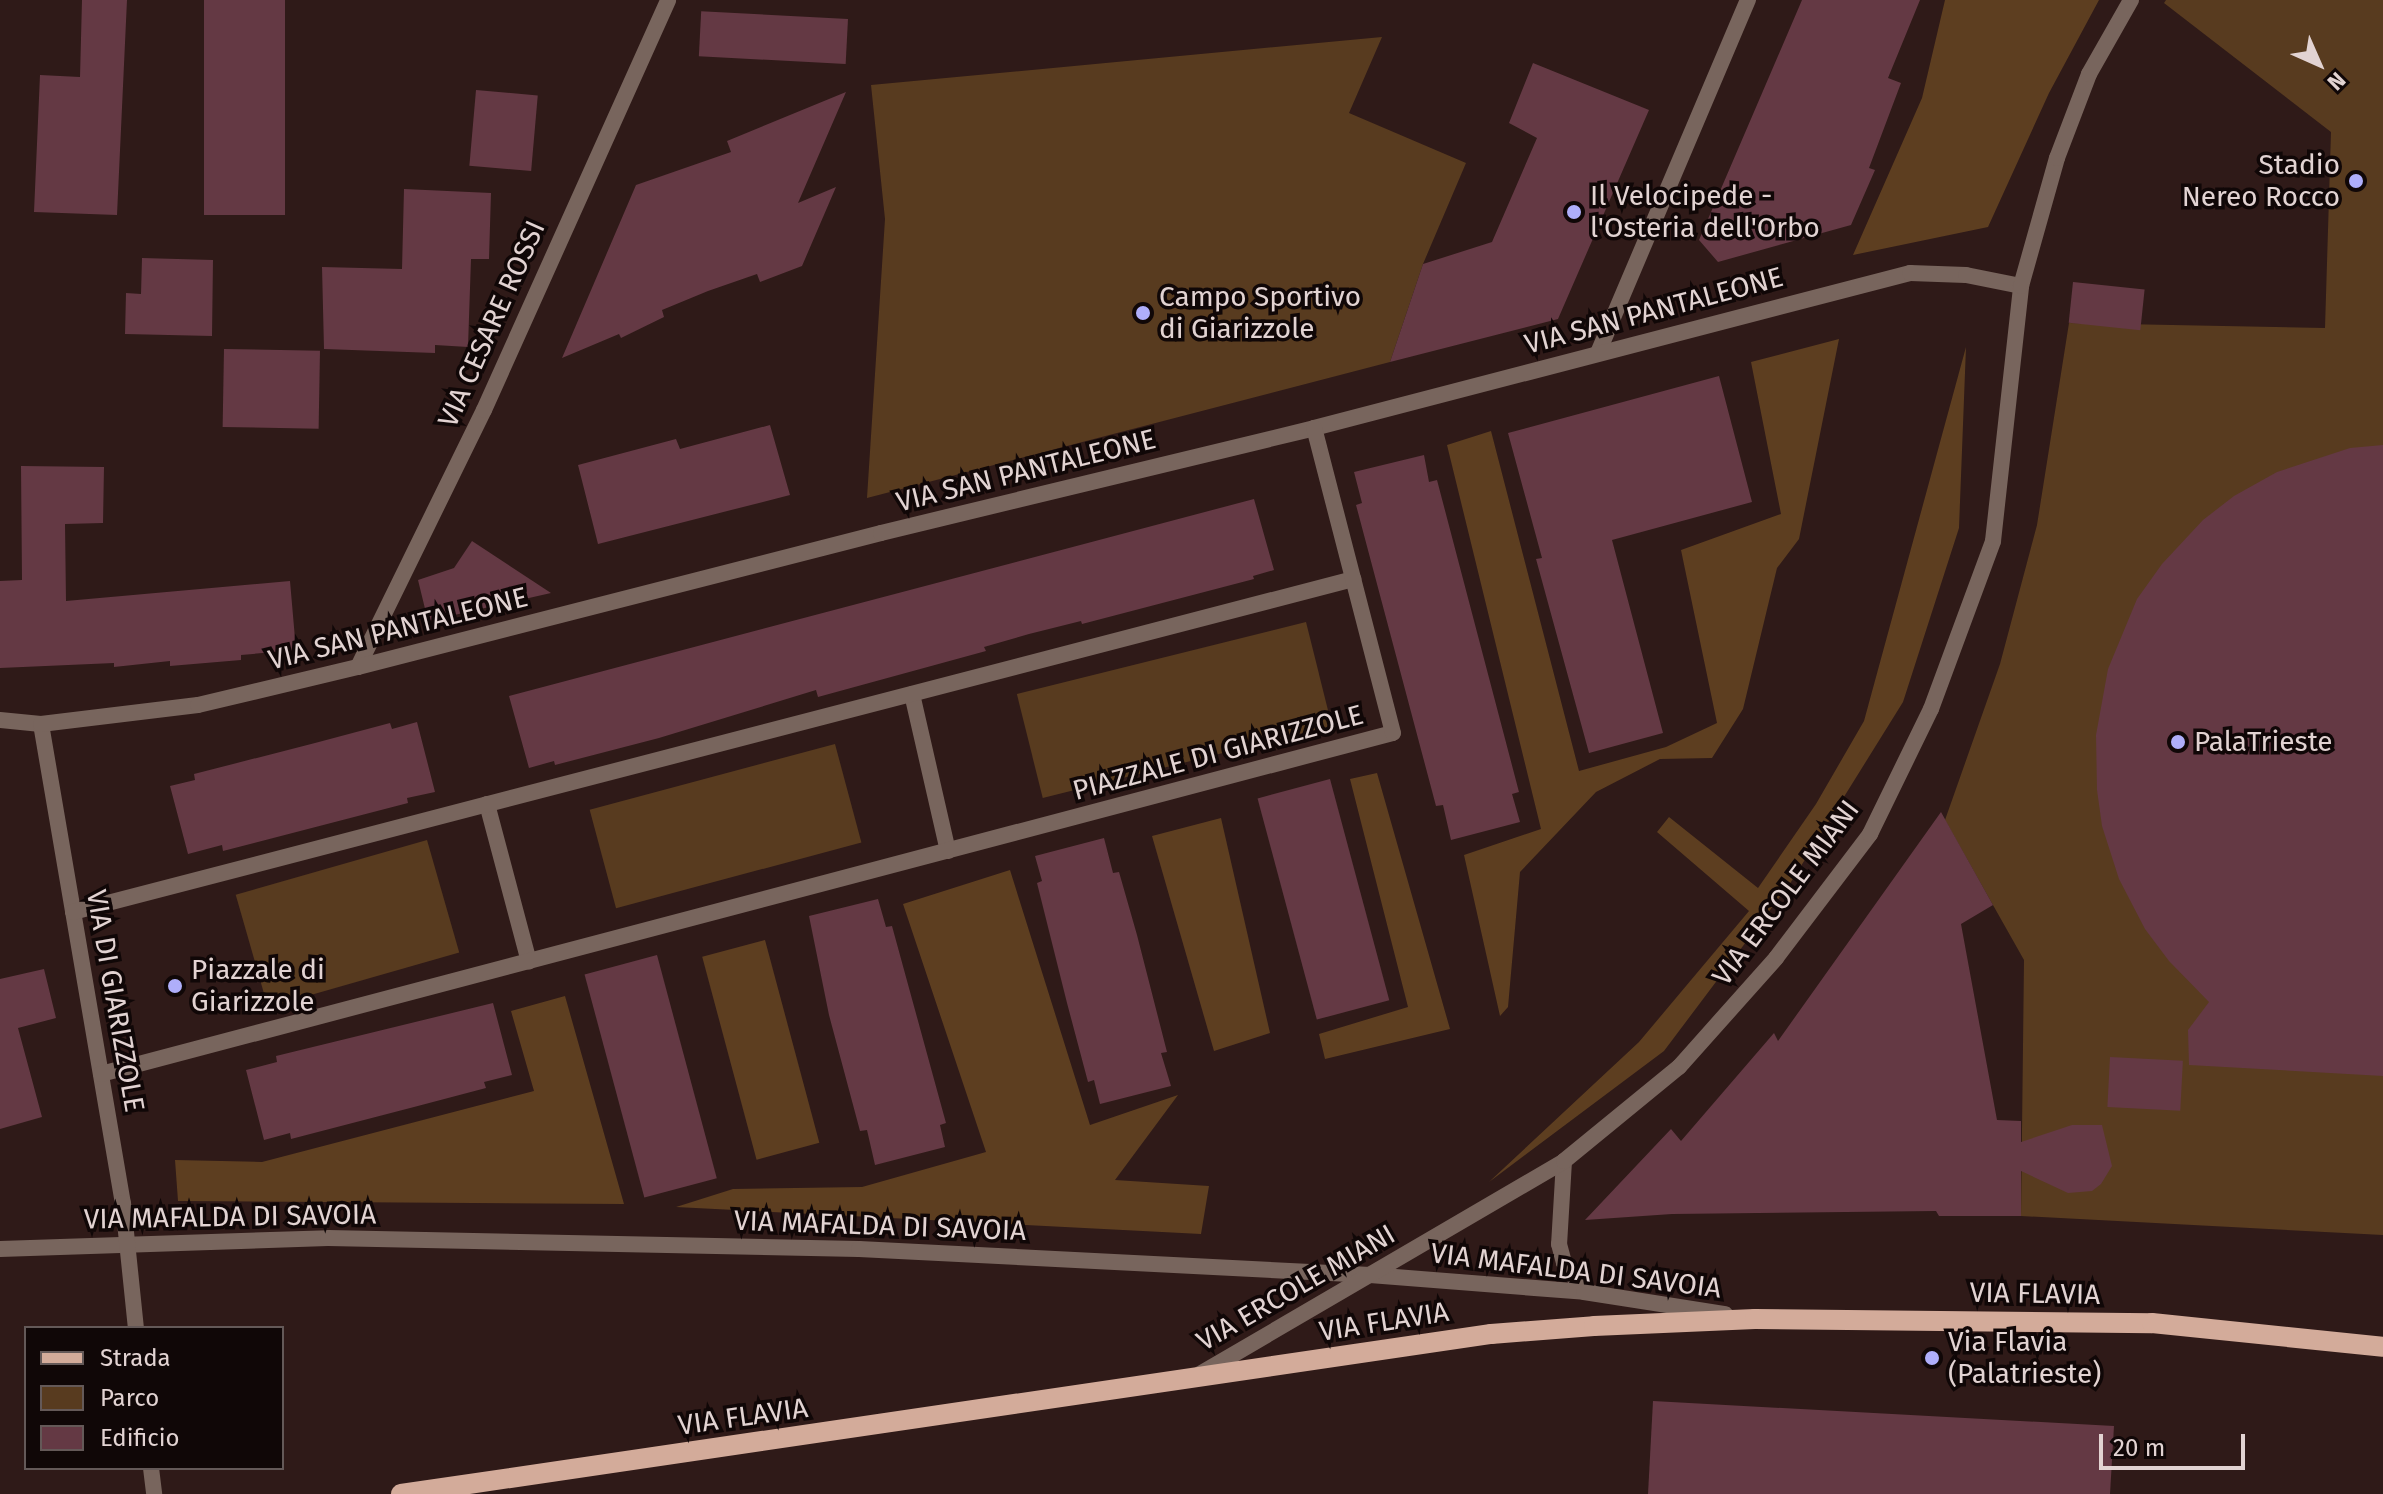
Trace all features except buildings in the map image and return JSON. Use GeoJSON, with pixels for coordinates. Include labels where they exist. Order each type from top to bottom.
{"type":"FeatureCollection","features":[{"type":"Feature","properties":{"kind":"main road","name":"VIA FLAVIA"},"geometry":{"type":"LineString","coordinates":[[401,1494],[1187,1382],[1491,1334],[1755,1319],[2152,1323],[2383,1347]]}},
{"type":"Feature","properties":{"kind":"street","name":"VIA CESARE ROSSI"},"geometry":{"type":"LineString","coordinates":[[358,667],[484,410],[668,0]]}},
{"type":"Feature","properties":{"kind":"street"},"geometry":{"type":"LineString","coordinates":[[1598,353],[1748,0]]}},
{"type":"Feature","properties":{"kind":"street","name":"VIA ERCOLE MIANI"},"geometry":{"type":"LineString","coordinates":[[1187,1382],[1564,1161],[1679,1067],[1776,958],[1870,834],[1931,709],[1993,541],[2021,286],[2057,158],[2089,74],[2131,0]]}},
{"type":"Feature","properties":{"kind":"street","name":"VIA SAN PANTALEONE"},"geometry":{"type":"LineString","coordinates":[[41,724],[198,705],[358,667],[881,533],[1314,428],[1910,273],[1966,275],[2021,286]]}},
{"type":"Feature","properties":{"kind":"street","name":"PIAZZALE DI GIARIZZOLE"},"geometry":{"type":"LineString","coordinates":[[101,1074],[1393,733],[1314,428]]}},
{"type":"Feature","properties":{"kind":"street"},"geometry":{"type":"LineString","coordinates":[[73,912],[1353,579]]}},
{"type":"Feature","properties":{"kind":"street"},"geometry":{"type":"LineString","coordinates":[[912,694],[948,851]]}},
{"type":"Feature","properties":{"kind":"street"},"geometry":{"type":"LineString","coordinates":[[0,720],[41,724]]}},
{"type":"Feature","properties":{"kind":"street","name":"VIA DI GIARIZZOLE"},"geometry":{"type":"LineString","coordinates":[[41,724],[123,1203],[136,1326]]}},
{"type":"Feature","properties":{"kind":"street"},"geometry":{"type":"LineString","coordinates":[[487,804],[529,962]]}},
{"type":"Feature","properties":{"kind":"street"},"geometry":{"type":"LineString","coordinates":[[1564,1161],[1559,1244],[1564,1263],[1584,1292]]}},
{"type":"Feature","properties":{"kind":"street","name":"VIA MAFALDA DI SAVOIA"},"geometry":{"type":"LineString","coordinates":[[0,1249],[328,1238],[859,1249],[1370,1275],[1584,1292],[1755,1319]]}},
{"type":"Feature","properties":{"kind":"street"},"geometry":{"type":"LineString","coordinates":[[151,1470],[154,1494]]}},
{"type":"Feature","properties":{"kind":"green space","name":"PalaTrieste"},"geometry":{"type":"Polygon","coordinates":[[[2166,0],[2383,0],[2383,1235],[2021,1216],[2024,960],[1945,820],[2000,664],[2037,525],[2069,323],[2325,328],[2331,132],[2164,3],[2166,0]]]}},
{"type":"Feature","properties":{"kind":"green space","name":"Campo Sportivo di Giarizzole"},"geometry":{"type":"Polygon","coordinates":[[[1382,37],[1349,113],[1466,163],[1423,264],[1390,362],[867,498],[885,219],[871,85],[1382,37]]]}},
{"type":"Feature","properties":{"kind":"green space"},"geometry":{"type":"Polygon","coordinates":[[[1306,622],[1332,726],[1043,798],[1017,694],[1306,622]]]}},
{"type":"Feature","properties":{"kind":"green space"},"geometry":{"type":"Polygon","coordinates":[[[835,744],[861,843],[616,908],[590,810],[835,744]]]}},
{"type":"Feature","properties":{"kind":"green space"},"geometry":{"type":"Polygon","coordinates":[[[427,840],[459,952],[268,1007],[236,895],[427,840]]]}},
{"type":"Feature","properties":{"kind":"shaded area"},"geometry":{"type":"Polygon","coordinates":[[[1945,0],[2099,0],[2049,93],[1988,227],[1853,255],[1922,98],[1945,0]]]}},
{"type":"Feature","properties":{"kind":"shaded area"},"geometry":{"type":"Polygon","coordinates":[[[1839,339],[1799,539],[1777,568],[1743,709],[1712,758],[1660,759],[1596,792],[1520,872],[1508,1007],[1500,1016],[1464,855],[1541,829],[1447,445],[1491,431],[1579,771],[1666,747],[1717,723],[1681,550],[1781,514],[1751,362],[1839,339]]]}},
{"type":"Feature","properties":{"kind":"shaded area"},"geometry":{"type":"Polygon","coordinates":[[[1966,347],[1959,528],[1903,702],[1791,882],[1664,1051],[1489,1182],[1639,1042],[1749,911],[1657,832],[1669,817],[1758,888],[1816,804],[1864,721],[1966,347]]]}},
{"type":"Feature","properties":{"kind":"shaded area"},"geometry":{"type":"Polygon","coordinates":[[[1377,773],[1450,1029],[1325,1059],[1319,1034],[1408,1007],[1350,779],[1377,773]]]}},
{"type":"Feature","properties":{"kind":"shaded area"},"geometry":{"type":"Polygon","coordinates":[[[1221,818],[1270,1033],[1214,1051],[1152,836],[1221,818]]]}},
{"type":"Feature","properties":{"kind":"shaded area"},"geometry":{"type":"Polygon","coordinates":[[[1010,870],[1090,1125],[1178,1095],[1115,1180],[1209,1186],[1201,1234],[676,1207],[733,1189],[862,1187],[986,1152],[903,904],[1010,870]]]}},
{"type":"Feature","properties":{"kind":"shaded area"},"geometry":{"type":"Polygon","coordinates":[[[765,940],[819,1143],[757,1160],[702,957],[765,940]]]}},
{"type":"Feature","properties":{"kind":"shaded area"},"geometry":{"type":"Polygon","coordinates":[[[565,996],[624,1204],[178,1201],[175,1160],[262,1162],[534,1091],[511,1011],[565,996]]]}},
{"type":"Feature","properties":{"kind":"place","name":"Stadio Nereo Rocco"},"geometry":{"type":"Point","coordinates":[2356,181]}},
{"type":"Feature","properties":{"kind":"place","name":"Il Velocipede - l'Osteria dell'Orbo"},"geometry":{"type":"Point","coordinates":[1574,212]}},
{"type":"Feature","properties":{"kind":"place","name":"Campo Sportivo di Giarizzole"},"geometry":{"type":"Point","coordinates":[1143,313]}},
{"type":"Feature","properties":{"kind":"place","name":"PalaTrieste"},"geometry":{"type":"Point","coordinates":[2178,742]}},
{"type":"Feature","properties":{"kind":"place","name":"Piazzale di Giarizzole"},"geometry":{"type":"Point","coordinates":[175,986]}},
{"type":"Feature","properties":{"kind":"place","name":"Via Flavia (Palatrieste)"},"geometry":{"type":"Point","coordinates":[1932,1358]}}]}
